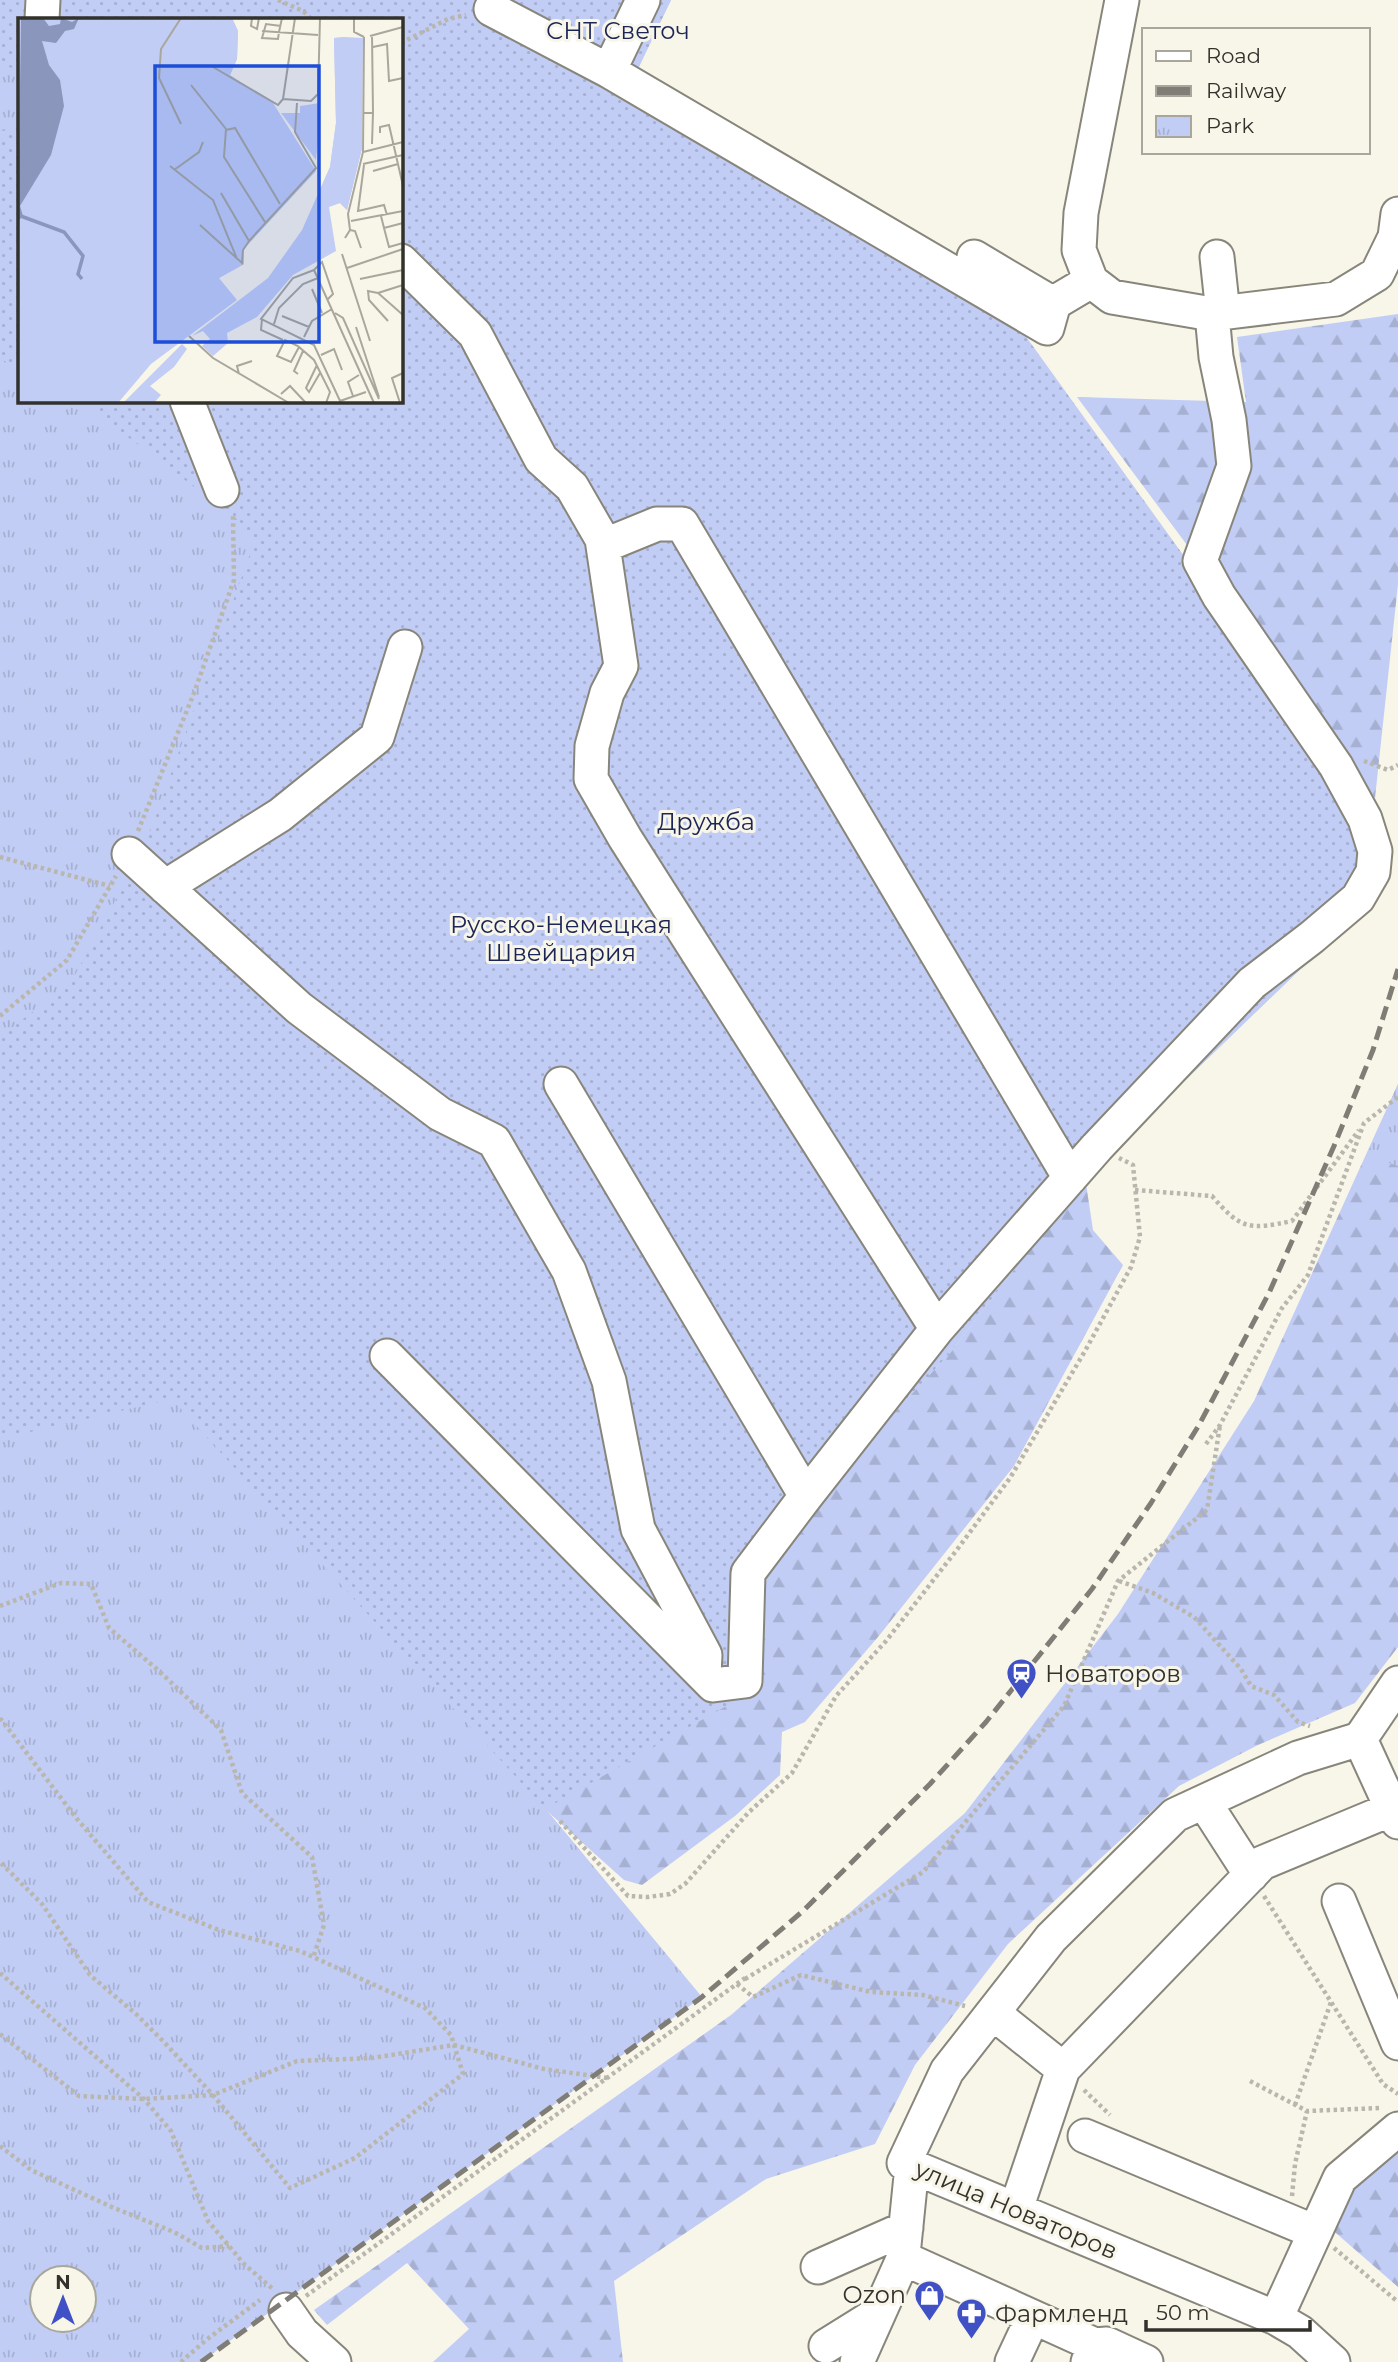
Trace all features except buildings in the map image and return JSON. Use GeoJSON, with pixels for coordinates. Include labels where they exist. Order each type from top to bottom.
{"type":"FeatureCollection","features":[{"type":"Feature","properties":{"kind":"street"},"geometry":{"type":"LineString","coordinates":[[42,18],[43,0]]}},
{"type":"Feature","properties":{"kind":"street"},"geometry":{"type":"LineString","coordinates":[[609,71],[643,0]]}},
{"type":"Feature","properties":{"kind":"street"},"geometry":{"type":"LineString","coordinates":[[1122,0],[1080,213],[1079,250],[1091,281],[1112,297],[1217,313],[1336,299],[1377,274],[1395,237],[1398,214]]}},
{"type":"Feature","properties":{"kind":"street"},"geometry":{"type":"LineString","coordinates":[[491,9],[609,71],[1047,328],[1055,303],[1091,281]]}},
{"type":"Feature","properties":{"kind":"street"},"geometry":{"type":"LineString","coordinates":[[974,257],[1055,303]]}},
{"type":"Feature","properties":{"kind":"street"},"geometry":{"type":"LineString","coordinates":[[387,1356],[713,1685],[745,1681],[748,1573],[806,1496],[937,1329],[1097,1147],[1252,983],[1358,898],[1373,872],[1375,851],[1365,819],[1336,766],[1219,596],[1200,561],[1234,466],[1229,420],[1216,357],[1217,257]]}},
{"type":"Feature","properties":{"kind":"street"},"geometry":{"type":"LineString","coordinates":[[402,262],[475,334],[541,459],[572,487],[602,539],[621,666],[607,693],[592,746],[591,779],[625,838],[937,1329]]}},
{"type":"Feature","properties":{"kind":"street"},"geometry":{"type":"LineString","coordinates":[[187,402],[222,490]]}},
{"type":"Feature","properties":{"kind":"street"},"geometry":{"type":"LineString","coordinates":[[603,546],[657,524],[682,524],[1070,1178]]}},
{"type":"Feature","properties":{"kind":"street"},"geometry":{"type":"LineString","coordinates":[[164,887],[280,815],[377,737],[405,647]]}},
{"type":"Feature","properties":{"kind":"street"},"geometry":{"type":"LineString","coordinates":[[129,854],[299,1008],[440,1114],[494,1141],[569,1271],[609,1381],[638,1529],[705,1655],[704,1676]]}},
{"type":"Feature","properties":{"kind":"street"},"geometry":{"type":"LineString","coordinates":[[561,1084],[806,1496]]}},
{"type":"Feature","properties":{"kind":"street"},"geometry":{"type":"LineString","coordinates":[[1016,2209],[1063,2069],[1262,1863],[1395,1815],[1356,1740],[1398,1683]]}},
{"type":"Feature","properties":{"kind":"street","name":"улица Новаторов"},"geometry":{"type":"LineString","coordinates":[[1333,2362],[1300,2332],[1276,2318],[904,2163],[947,2071],[1051,1938],[1175,1815],[1298,1758],[1356,1740]]}},
{"type":"Feature","properties":{"kind":"street"},"geometry":{"type":"LineString","coordinates":[[1204,1802],[1251,1875]]}},
{"type":"Feature","properties":{"kind":"street"},"geometry":{"type":"LineString","coordinates":[[1339,1901],[1398,2043]]}},
{"type":"Feature","properties":{"kind":"street"},"geometry":{"type":"LineString","coordinates":[[993,2013],[1063,2069]]}},
{"type":"Feature","properties":{"kind":"street"},"geometry":{"type":"LineString","coordinates":[[1276,2318],[1302,2227],[1390,2118]]}},
{"type":"Feature","properties":{"kind":"street"},"geometry":{"type":"LineString","coordinates":[[1085,2136],[1302,2227]]}},
{"type":"Feature","properties":{"kind":"street"},"geometry":{"type":"LineString","coordinates":[[912,2166],[905,2242],[907,2260],[1033,2317],[1092,2353],[1107,2344],[1146,2362]]}},
{"type":"Feature","properties":{"kind":"street"},"geometry":{"type":"LineString","coordinates":[[818,2267],[905,2242]]}},
{"type":"Feature","properties":{"kind":"street"},"geometry":{"type":"LineString","coordinates":[[857,2362],[879,2313],[905,2242]]}},
{"type":"Feature","properties":{"kind":"street"},"geometry":{"type":"LineString","coordinates":[[280,2300],[302,2333],[334,2362]]}},
{"type":"Feature","properties":{"kind":"street"},"geometry":{"type":"LineString","coordinates":[[826,2346],[879,2313]]}},
{"type":"Feature","properties":{"kind":"street"},"geometry":{"type":"LineString","coordinates":[[1012,2362],[1033,2317]]}},
{"type":"Feature","properties":{"kind":"path"},"geometry":{"type":"LineString","coordinates":[[278,0],[303,11],[311,18]]}},
{"type":"Feature","properties":{"kind":"path"},"geometry":{"type":"LineString","coordinates":[[402,42],[448,19],[491,9]]}},
{"type":"Feature","properties":{"kind":"path"},"geometry":{"type":"LineString","coordinates":[[0,1016],[67,961],[129,854],[194,693],[234,580],[233,509],[222,490]]}},
{"type":"Feature","properties":{"kind":"path"},"geometry":{"type":"LineString","coordinates":[[0,857],[110,886]]}},
{"type":"Feature","properties":{"kind":"path"},"geometry":{"type":"LineString","coordinates":[[1135,1190],[1212,1196],[1230,1218],[1260,1228],[1292,1221],[1362,1126],[1398,1097]]}},
{"type":"Feature","properties":{"kind":"path"},"geometry":{"type":"LineString","coordinates":[[1206,1444],[1220,1424],[1282,1308],[1308,1275],[1362,1126]]}},
{"type":"Feature","properties":{"kind":"path"},"geometry":{"type":"LineString","coordinates":[[560,1821],[628,1896],[670,1894],[684,1884],[749,1812],[792,1773],[836,1696],[886,1641],[1010,1478],[1085,1351],[1130,1267],[1140,1237],[1133,1165],[1097,1147]]}},
{"type":"Feature","properties":{"kind":"path"},"geometry":{"type":"LineString","coordinates":[[737,1984],[923,1872],[1064,1706],[1118,1581],[1207,1510],[1220,1424]]}},
{"type":"Feature","properties":{"kind":"path"},"geometry":{"type":"LineString","coordinates":[[1118,1581],[1153,1593],[1194,1617],[1241,1669],[1251,1686],[1274,1695],[1298,1722],[1356,1740]]}},
{"type":"Feature","properties":{"kind":"path"},"geometry":{"type":"LineString","coordinates":[[0,1606],[61,1583],[91,1584],[109,1629],[159,1671],[221,1730],[242,1793],[312,1857],[324,1925],[313,1958]]}},
{"type":"Feature","properties":{"kind":"path"},"geometry":{"type":"LineString","coordinates":[[0,1718],[77,1819],[148,1902],[219,1930],[300,1951],[425,2008],[452,2035],[463,2074],[355,2158],[290,2188],[213,2095],[136,2014],[90,1975],[42,1904],[0,1862]]}},
{"type":"Feature","properties":{"kind":"path"},"geometry":{"type":"LineString","coordinates":[[1251,1875],[1383,2084],[1398,2094]]}},
{"type":"Feature","properties":{"kind":"path"},"geometry":{"type":"LineString","coordinates":[[0,1973],[144,2099],[171,2131],[208,2221],[244,2264],[280,2300]]}},
{"type":"Feature","properties":{"kind":"path"},"geometry":{"type":"LineString","coordinates":[[737,1984],[753,1997],[802,1975],[872,1992],[923,1994],[993,2013]]}},
{"type":"Feature","properties":{"kind":"path"},"geometry":{"type":"LineString","coordinates":[[181,2362],[206,2340],[280,2300],[608,2078],[745,1978]]}},
{"type":"Feature","properties":{"kind":"path"},"geometry":{"type":"LineString","coordinates":[[1295,2105],[1331,2001]]}},
{"type":"Feature","properties":{"kind":"path"},"geometry":{"type":"LineString","coordinates":[[0,2034],[79,2096],[144,2099],[213,2095],[297,2061],[372,2058],[454,2045],[544,2069],[608,2078]]}},
{"type":"Feature","properties":{"kind":"path"},"geometry":{"type":"LineString","coordinates":[[1250,2081],[1307,2111],[1390,2118]]}},
{"type":"Feature","properties":{"kind":"path"},"geometry":{"type":"LineString","coordinates":[[1307,2111],[1295,2164],[1302,2227],[1398,2302]]}},
{"type":"Feature","properties":{"kind":"path"},"geometry":{"type":"LineString","coordinates":[[0,2146],[31,2169],[114,2208],[174,2232],[202,2248],[229,2246]]}},
{"type":"Feature","properties":{"kind":"green space","name":"Дружба"},"geometry":{"type":"Polygon","coordinates":[[[0,0],[671,0],[634,77],[1181,552],[1375,897],[1085,1177],[950,1353],[748,1569],[756,1689],[545,1808],[702,1997],[201,2362],[0,2362],[0,0]]]}},
{"type":"Feature","properties":{"kind":"green space","name":"Дружба"},"geometry":{"type":"Polygon","coordinates":[[[0,0],[671,0],[634,77],[1009,313],[1181,552],[1328,773],[1375,897],[1085,1177],[950,1353],[748,1569],[756,1689],[545,1809],[172,1399],[0,1439],[0,1037],[71,982],[145,846],[254,543],[238,520],[81,402],[402,402],[402,18],[18,18],[18,71],[0,63],[0,0]]]}},
{"type":"Feature","properties":{"kind":"green space"},"geometry":{"type":"Polygon","coordinates":[[[18,127],[18,367],[0,359],[0,130],[18,127]]]}},
{"type":"Feature","properties":{"kind":"green space"},"geometry":{"type":"Polygon","coordinates":[[[1398,314],[1398,584],[1375,798],[1077,397],[1246,402],[1237,337],[1398,314]]]}},
{"type":"Feature","properties":{"kind":"green space"},"geometry":{"type":"Polygon","coordinates":[[[1398,1084],[1398,1647],[1355,1703],[1258,1745],[1179,1786],[1008,1944],[915,2065],[875,2144],[766,2179],[614,2281],[623,2362],[433,2362],[469,2329],[407,2263],[327,2325],[314,2310],[731,2015],[965,1813],[1118,1614],[1254,1401],[1398,1084]]]}},
{"type":"Feature","properties":{"kind":"green space"},"geometry":{"type":"Polygon","coordinates":[[[1398,1084],[1398,1166],[1367,1155],[1398,1084]]]}},
{"type":"Feature","properties":{"kind":"green space"},"geometry":{"type":"Polygon","coordinates":[[[1085,1177],[1093,1230],[1123,1265],[1014,1466],[878,1637],[805,1722],[782,1732],[780,1775],[735,1816],[642,1885],[624,1880],[547,1811],[146,2362],[0,2362],[0,1439],[748,1569],[950,1353],[1085,1177]]]}},
{"type":"Feature","properties":{"kind":"green space"},"geometry":{"type":"Polygon","coordinates":[[[1398,2143],[1398,2287],[1329,2227],[1349,2185],[1398,2143]]]}},
{"type":"Feature","properties":{"kind":"railway"},"geometry":{"type":"LineString","coordinates":[[201,2362],[702,1997],[803,1911],[930,1784],[986,1722],[1092,1589],[1151,1503],[1199,1425],[1269,1293],[1334,1146],[1373,1050],[1398,969]]}},
{"type":"Feature","properties":{"kind":"place","name":"Новаторов"},"geometry":{"type":"Point","coordinates":[1022,1701]}},
{"type":"Feature","properties":{"kind":"place","name":"Ozon"},"geometry":{"type":"Point","coordinates":[929,2322]}},
{"type":"Feature","properties":{"kind":"place","name":"Фармленд"},"geometry":{"type":"Point","coordinates":[972,2341]}},
{"type":"Feature","properties":{"kind":"park label","name":"СНТ Светоч"},"geometry":{"type":"Point","coordinates":[618,31]}},
{"type":"Feature","properties":{"kind":"park label","name":"Русско-Немецкая Швейцария"},"geometry":{"type":"Point","coordinates":[561,939]}}]}
